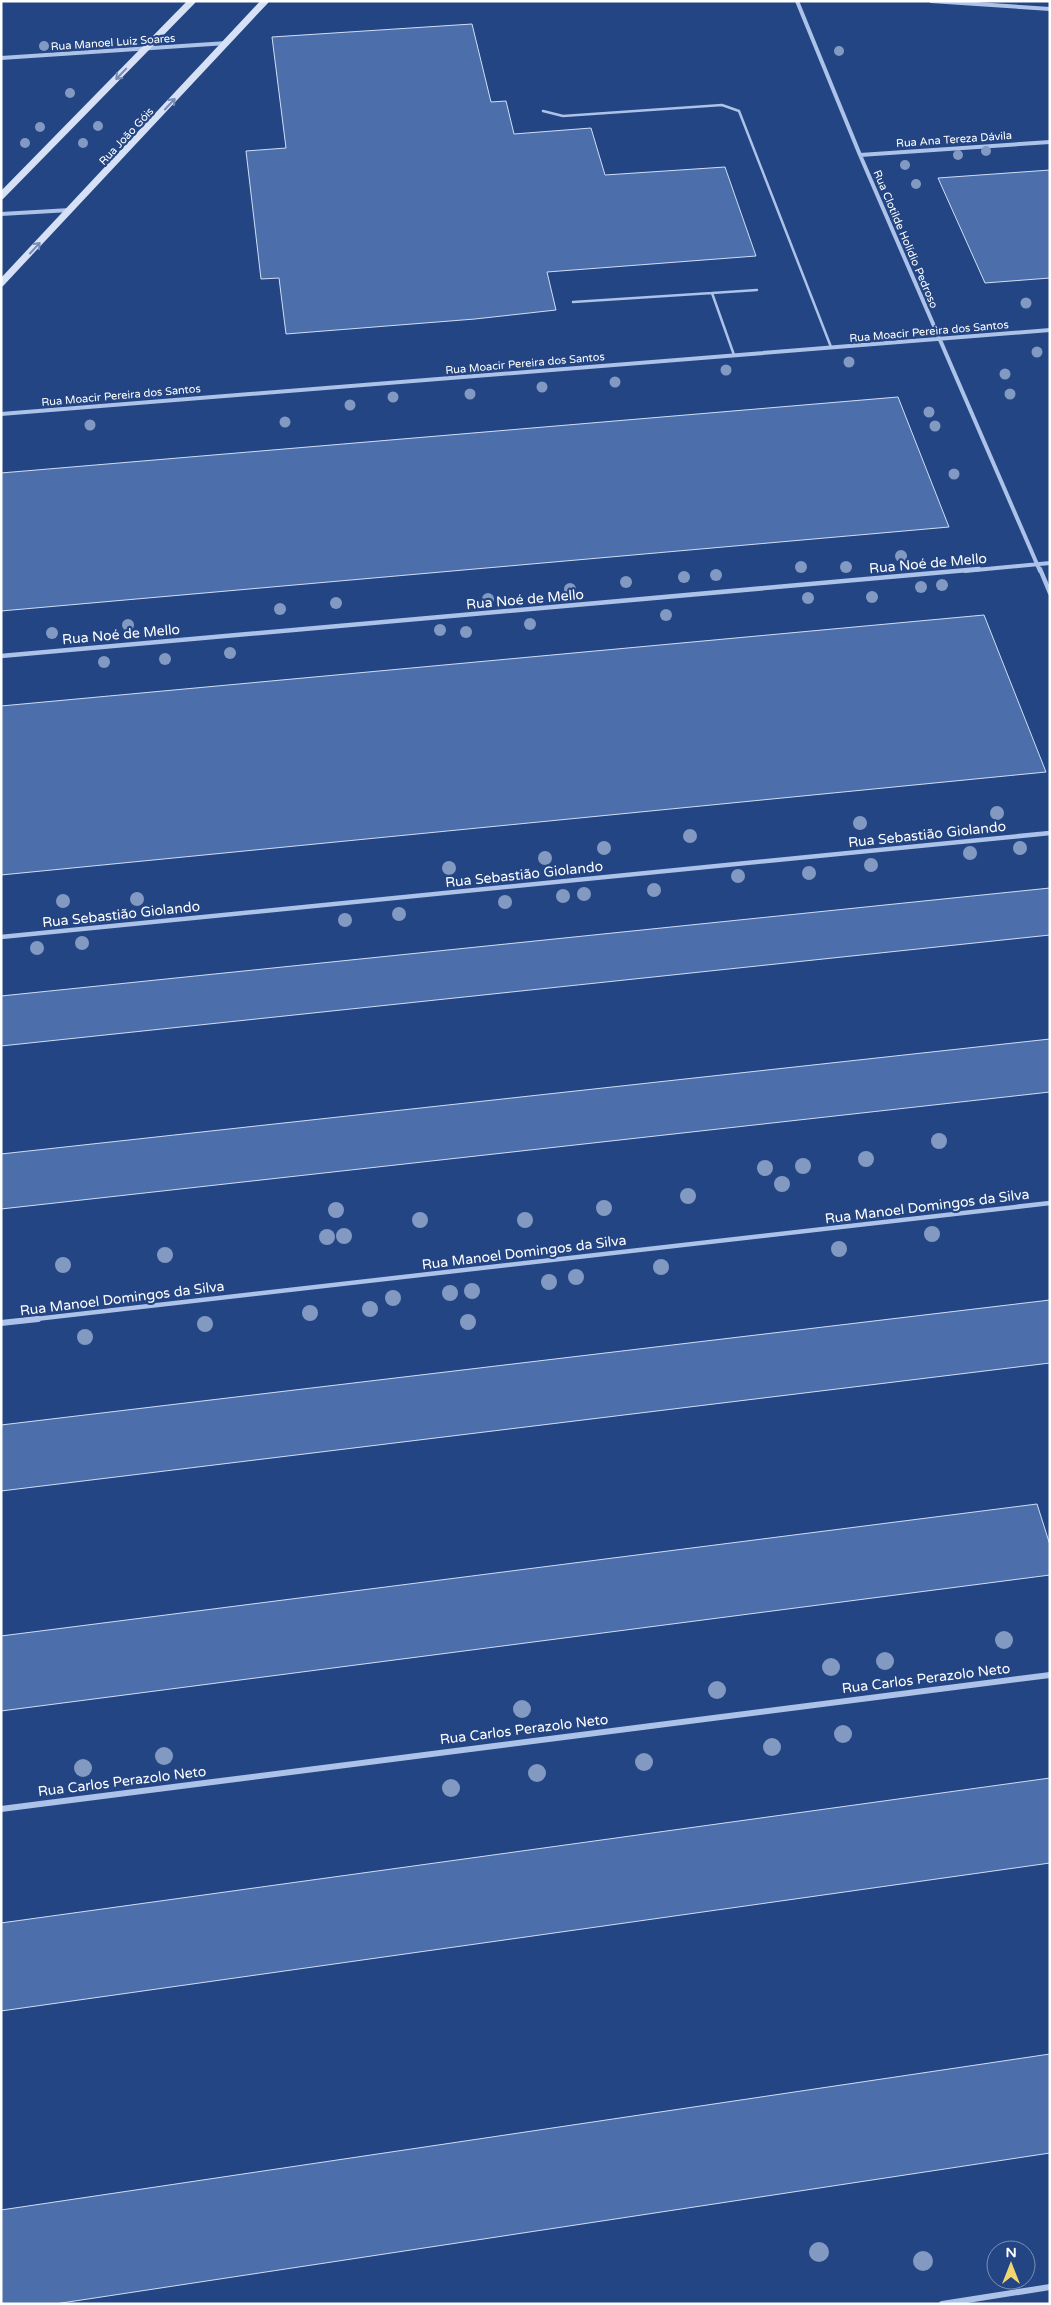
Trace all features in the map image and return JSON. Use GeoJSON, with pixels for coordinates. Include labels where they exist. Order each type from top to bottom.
{"type":"FeatureCollection","features":[{"type":"Feature","properties":{"kind":"street"},"geometry":{"type":"LineString","coordinates":[[1,196],[192,1]]}},
{"type":"Feature","properties":{"kind":"street","name":"Rua João Góis"},"geometry":{"type":"LineString","coordinates":[[1,283],[265,1]]}},
{"type":"Feature","properties":{"kind":"street","name":"Rua Clotilde Holídio Pedroso"},"geometry":{"type":"LineString","coordinates":[[797,1],[860,154],[1050,593]]}},
{"type":"Feature","properties":{"kind":"street"},"geometry":{"type":"LineString","coordinates":[[931,1],[1050,9]]}},
{"type":"Feature","properties":{"kind":"street","name":"Rua Manoel Luiz Soares"},"geometry":{"type":"LineString","coordinates":[[1,58],[227,43]]}},
{"type":"Feature","properties":{"kind":"street","name":"Rua Ana Tereza Dávila"},"geometry":{"type":"LineString","coordinates":[[860,154],[1050,142]]}},
{"type":"Feature","properties":{"kind":"street"},"geometry":{"type":"LineString","coordinates":[[1,214],[70,210]]}},
{"type":"Feature","properties":{"kind":"street","name":"Rua Moacir Pereira dos Santos"},"geometry":{"type":"LineString","coordinates":[[1,414],[1050,330]]}},
{"type":"Feature","properties":{"kind":"street","name":"Rua Noé de Mello"},"geometry":{"type":"LineString","coordinates":[[1,656],[1050,563]]}},
{"type":"Feature","properties":{"kind":"street","name":"Rua Sebastião Giolando"},"geometry":{"type":"LineString","coordinates":[[1,937],[1050,833]]}},
{"type":"Feature","properties":{"kind":"street","name":"Rua Manoel Domingos da Silva"},"geometry":{"type":"LineString","coordinates":[[1,1323],[1050,1203]]}},
{"type":"Feature","properties":{"kind":"street","name":"Rua Carlos Perazolo Neto"},"geometry":{"type":"LineString","coordinates":[[1,1809],[1050,1675]]}},
{"type":"Feature","properties":{"kind":"street"},"geometry":{"type":"LineString","coordinates":[[942,2304],[1050,2287]]}},
{"type":"Feature","properties":{"kind":"lane"},"geometry":{"type":"LineString","coordinates":[[543,111],[563,116],[722,105],[739,111],[831,347]]}},
{"type":"Feature","properties":{"kind":"lane"},"geometry":{"type":"LineString","coordinates":[[574,302],[757,290]]}},
{"type":"Feature","properties":{"kind":"lane"},"geometry":{"type":"LineString","coordinates":[[712,293],[734,355]]}},
{"type":"Feature","properties":{"kind":"building"},"geometry":{"type":"Polygon","coordinates":[[[472,24],[491,102],[506,101],[514,134],[591,128],[605,175],[725,167],[756,256],[547,272],[556,310],[475,319],[286,334],[279,278],[261,279],[246,151],[286,148],[272,37],[472,24]]]}},
{"type":"Feature","properties":{"kind":"building"},"geometry":{"type":"Polygon","coordinates":[[[1050,170],[1050,278],[985,283],[938,178],[1050,170]]]}},
{"type":"Feature","properties":{"kind":"building"},"geometry":{"type":"Polygon","coordinates":[[[898,397],[949,527],[1,611],[1,473],[898,397]]]}},
{"type":"Feature","properties":{"kind":"building"},"geometry":{"type":"Polygon","coordinates":[[[984,615],[1046,772],[1,875],[1,706],[984,615]]]}},
{"type":"Feature","properties":{"kind":"building"},"geometry":{"type":"Polygon","coordinates":[[[1050,888],[1050,935],[1,1046],[1,996],[1050,888]]]}},
{"type":"Feature","properties":{"kind":"building"},"geometry":{"type":"Polygon","coordinates":[[[1050,1039],[1050,1092],[1,1209],[1,1154],[1050,1039]]]}},
{"type":"Feature","properties":{"kind":"building"},"geometry":{"type":"Polygon","coordinates":[[[1050,1300],[1050,1363],[1,1491],[1,1425],[1050,1300]]]}},
{"type":"Feature","properties":{"kind":"building"},"geometry":{"type":"Polygon","coordinates":[[[1037,1504],[1050,1545],[1050,1575],[1,1711],[1,1636],[1037,1504]]]}},
{"type":"Feature","properties":{"kind":"building"},"geometry":{"type":"Polygon","coordinates":[[[1050,1778],[1050,1863],[1,2011],[1,1923],[1050,1778]]]}},
{"type":"Feature","properties":{"kind":"building"},"geometry":{"type":"Polygon","coordinates":[[[1050,2054],[1050,2153],[55,2304],[1,2304],[1,2210],[1050,2054]]]}}]}
